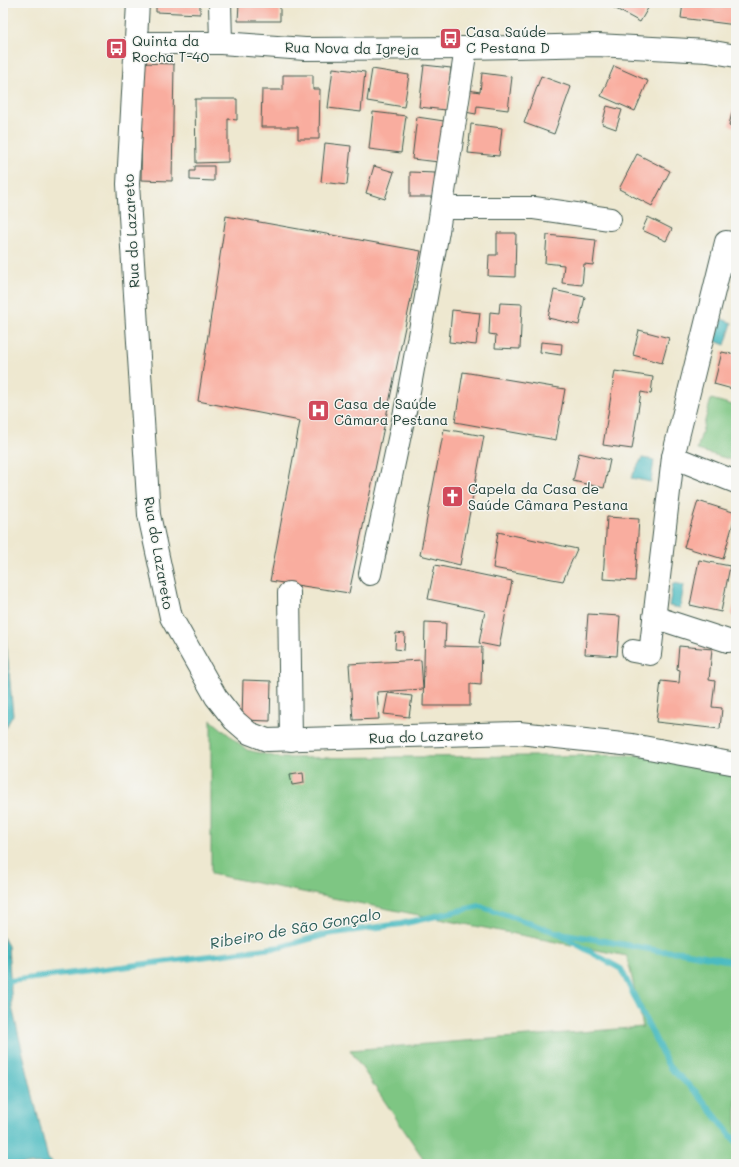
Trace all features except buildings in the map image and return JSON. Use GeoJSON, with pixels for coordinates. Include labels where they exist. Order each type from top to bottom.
{"type":"FeatureCollection","features":[{"type":"Feature","properties":{"kind":"street","name":"Rua do Lazareto"},"geometry":{"type":"LineString","coordinates":[[138,3],[128,184],[149,515],[171,617],[216,697],[234,720],[249,733],[267,740],[519,733],[632,745],[736,764]]}},
{"type":"Feature","properties":{"kind":"street"},"geometry":{"type":"LineString","coordinates":[[220,3],[221,43]]}},
{"type":"Feature","properties":{"kind":"street","name":"Rua Nova da Igreja"},"geometry":{"type":"LineString","coordinates":[[136,43],[221,43],[305,49],[466,48],[597,45],[708,51],[736,56]]}},
{"type":"Feature","properties":{"kind":"street"},"geometry":{"type":"LineString","coordinates":[[370,574],[407,402],[442,208],[466,48]]}},
{"type":"Feature","properties":{"kind":"street"},"geometry":{"type":"LineString","coordinates":[[442,208],[534,208],[610,219]]}},
{"type":"Feature","properties":{"kind":"street"},"geometry":{"type":"LineString","coordinates":[[633,651],[650,654],[673,457],[726,242],[736,244]]}},
{"type":"Feature","properties":{"kind":"street"},"geometry":{"type":"LineString","coordinates":[[673,457],[736,482]]}},
{"type":"Feature","properties":{"kind":"street"},"geometry":{"type":"LineString","coordinates":[[289,593],[292,713],[291,740]]}},
{"type":"Feature","properties":{"kind":"street"},"geometry":{"type":"LineString","coordinates":[[654,618],[728,641]]}},
{"type":"Feature","properties":{"kind":"green space"},"geometry":{"type":"Polygon","coordinates":[[[711,399],[736,406],[736,461],[697,450],[711,399]]]}},
{"type":"Feature","properties":{"kind":"green space"},"geometry":{"type":"Polygon","coordinates":[[[211,720],[247,750],[281,758],[659,755],[736,772],[736,1164],[427,1164],[350,1050],[643,1027],[627,956],[211,874],[211,720]]]}},
{"type":"Feature","properties":{"kind":"water"},"geometry":{"type":"Polygon","coordinates":[[[722,319],[732,323],[725,345],[715,341],[722,319]]]}},
{"type":"Feature","properties":{"kind":"water"},"geometry":{"type":"Polygon","coordinates":[[[642,458],[654,460],[651,482],[631,478],[642,458]]]}},
{"type":"Feature","properties":{"kind":"water"},"geometry":{"type":"Polygon","coordinates":[[[673,583],[684,585],[680,608],[669,606],[673,583]]]}},
{"type":"Feature","properties":{"kind":"water"},"geometry":{"type":"Polygon","coordinates":[[[3,608],[13,715],[3,732],[3,608]]]}},
{"type":"Feature","properties":{"kind":"water"},"geometry":{"type":"Polygon","coordinates":[[[3,937],[8,946],[12,1007],[48,1159],[54,1164],[3,1164],[3,937]]]}},
{"type":"Feature","properties":{"kind":"waterway","name":"Ribeiro de São Gonçalo"},"geometry":{"type":"LineString","coordinates":[[10,981],[281,947],[327,934],[401,924],[480,906],[555,932],[621,969],[669,1067],[697,1093],[736,1142]]}},
{"type":"Feature","properties":{"kind":"waterway","name":"Ribeiro de São Gonçalo"},"geometry":{"type":"LineString","coordinates":[[560,933],[660,951],[683,952],[736,962]]}},
{"type":"Feature","properties":{"kind":"place","name":"Casa Saúde C Pestana D"},"geometry":{"type":"Point","coordinates":[450,39]}},
{"type":"Feature","properties":{"kind":"place","name":"Quinta da Rocha T-40"},"geometry":{"type":"Point","coordinates":[117,48]}},
{"type":"Feature","properties":{"kind":"place","name":"Casa de Saúde Câmara Pestana"},"geometry":{"type":"Point","coordinates":[318,411]}},
{"type":"Feature","properties":{"kind":"place","name":"Capela da Casa de Saúde Câmara Pestana"},"geometry":{"type":"Point","coordinates":[452,496]}}]}
